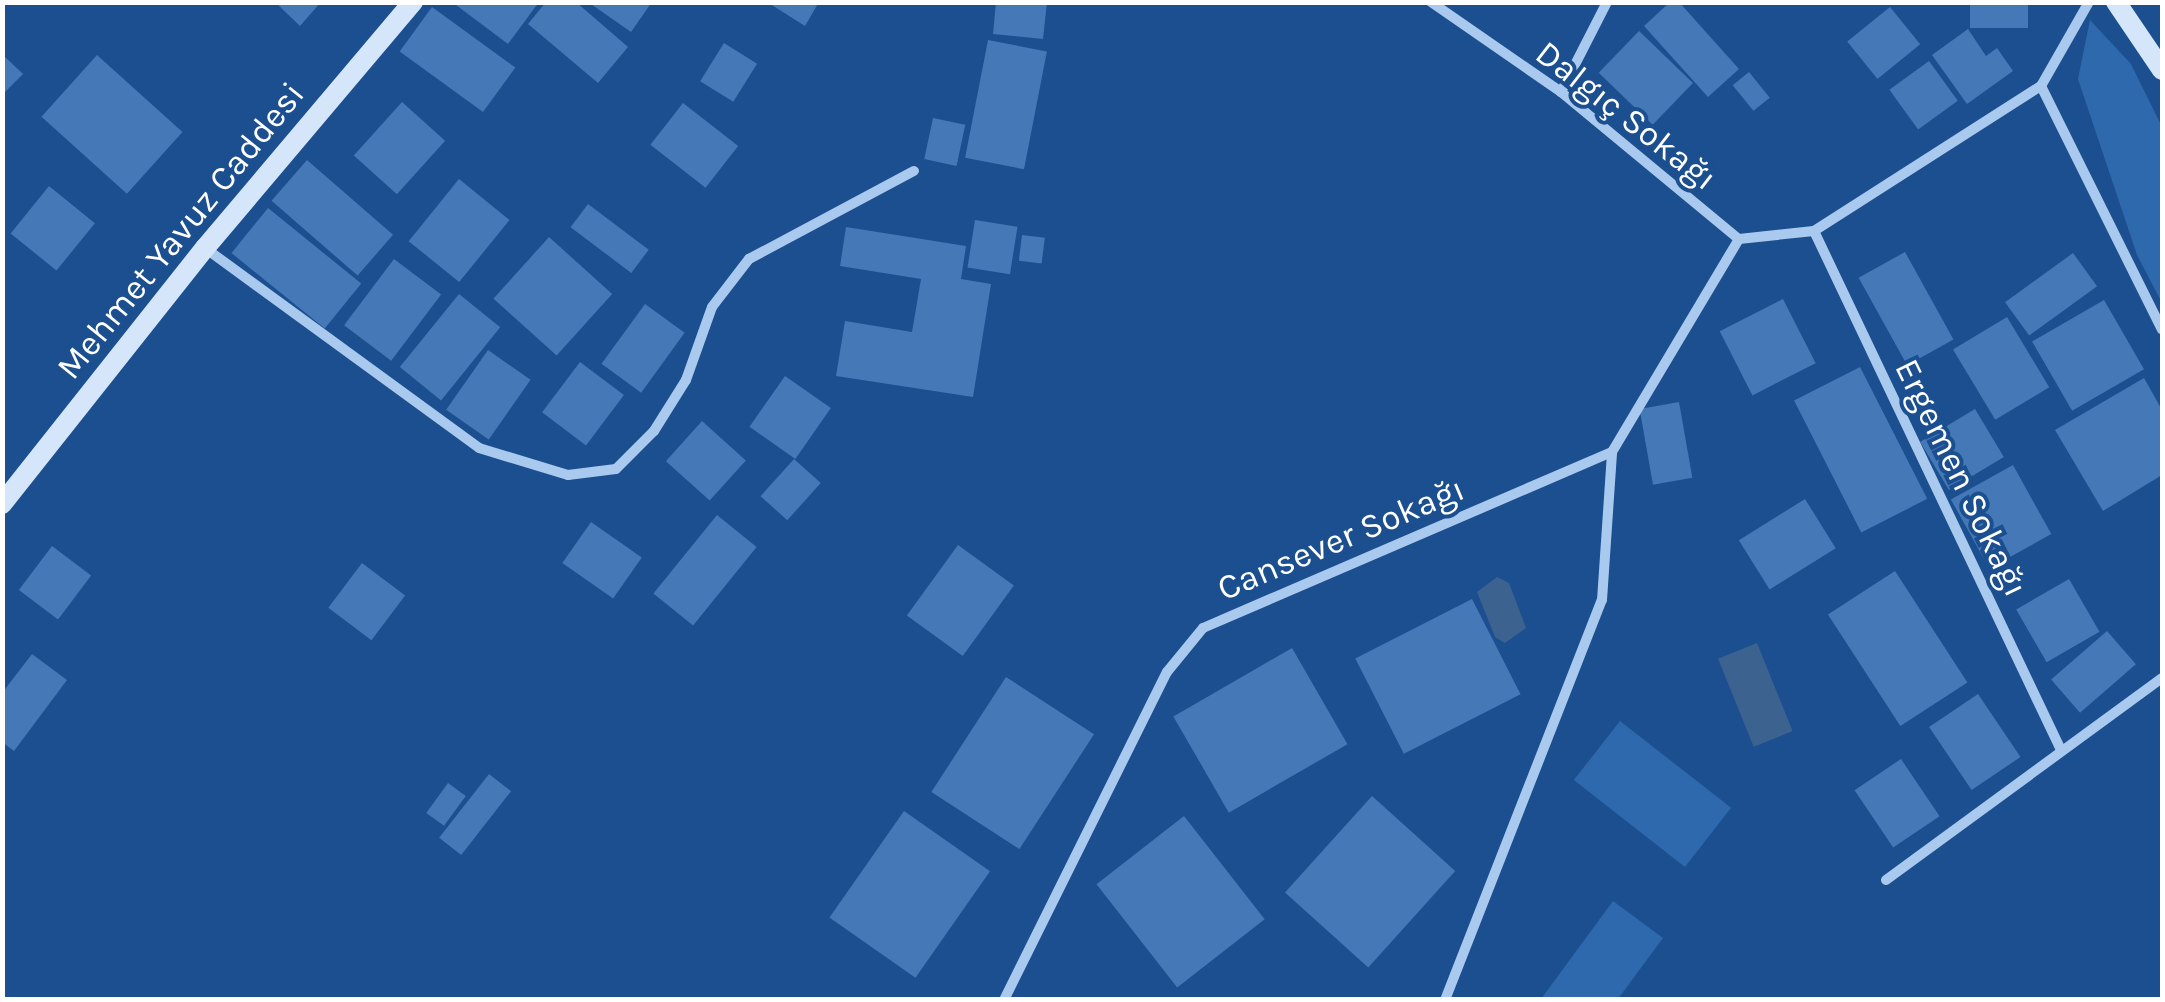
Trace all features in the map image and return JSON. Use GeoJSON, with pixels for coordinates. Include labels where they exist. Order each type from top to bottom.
{"type":"FeatureCollection","features":[{"type":"Feature","properties":{"kind":"street","name":"Mehmet Yavuz Caddesi"},"geometry":{"type":"LineString","coordinates":[[2,504],[205,248],[413,2]]}},
{"type":"Feature","properties":{"kind":"street","name":"Dalgıç Sokağı"},"geometry":{"type":"LineString","coordinates":[[1431,2],[1560,92],[1740,239]]}},
{"type":"Feature","properties":{"kind":"street"},"geometry":{"type":"LineString","coordinates":[[1560,92],[1607,2]]}},
{"type":"Feature","properties":{"kind":"street"},"geometry":{"type":"LineString","coordinates":[[1445,1000],[1602,600],[1612,452],[1740,239],[1814,231],[2040,86],[2089,2]]}},
{"type":"Feature","properties":{"kind":"street"},"geometry":{"type":"LineString","coordinates":[[2116,2],[2162,70]]}},
{"type":"Feature","properties":{"kind":"street"},"geometry":{"type":"LineString","coordinates":[[2040,86],[2162,330]]}},
{"type":"Feature","properties":{"kind":"street"},"geometry":{"type":"LineString","coordinates":[[205,248],[479,448],[568,474],[584,473],[616,469],[654,431],[686,380],[712,307],[750,259],[914,170]]}},
{"type":"Feature","properties":{"kind":"street","name":"Ergemen Sokağı"},"geometry":{"type":"LineString","coordinates":[[1814,231],[2060,748]]}},
{"type":"Feature","properties":{"kind":"street","name":"Cansever Sokağı"},"geometry":{"type":"LineString","coordinates":[[1004,1000],[1158,689],[1203,628],[1612,452]]}},
{"type":"Feature","properties":{"kind":"street"},"geometry":{"type":"LineString","coordinates":[[1886,880],[2060,748],[2162,678]]}},
{"type":"Feature","properties":{"kind":"shaded area"},"geometry":{"type":"Polygon","coordinates":[[[2090,20],[2131,64],[2162,127],[2162,303],[2137,255],[2078,79],[2090,20]]]}},
{"type":"Feature","properties":{"kind":"shaded area"},"geometry":{"type":"Polygon","coordinates":[[[1497,577],[1509,583],[1526,628],[1505,643],[1495,637],[1477,592],[1497,577]]]}},
{"type":"Feature","properties":{"kind":"shaded area"},"geometry":{"type":"Polygon","coordinates":[[[1757,643],[1793,731],[1754,747],[1718,659],[1757,643]]]}},
{"type":"Feature","properties":{"kind":"shaded area"},"geometry":{"type":"Polygon","coordinates":[[[1620,721],[1731,808],[1685,867],[1574,780],[1620,721]]]}},
{"type":"Feature","properties":{"kind":"shaded area"},"geometry":{"type":"Polygon","coordinates":[[[1613,901],[1663,938],[1618,999],[1541,999],[1613,901]]]}},
{"type":"Feature","properties":{"kind":"building"},"geometry":{"type":"Polygon","coordinates":[[[275,2],[321,2],[300,26],[275,2]]]}},
{"type":"Feature","properties":{"kind":"building"},"geometry":{"type":"Polygon","coordinates":[[[452,2],[539,2],[508,44],[452,2]]]}},
{"type":"Feature","properties":{"kind":"building"},"geometry":{"type":"Polygon","coordinates":[[[546,2],[576,2],[628,47],[598,83],[528,24],[546,2]]]}},
{"type":"Feature","properties":{"kind":"building"},"geometry":{"type":"Polygon","coordinates":[[[588,2],[652,2],[631,32],[588,2]]]}},
{"type":"Feature","properties":{"kind":"building"},"geometry":{"type":"Polygon","coordinates":[[[767,2],[819,2],[805,26],[767,2]]]}},
{"type":"Feature","properties":{"kind":"building"},"geometry":{"type":"Polygon","coordinates":[[[996,2],[1047,2],[1043,39],[993,34],[996,2]]]}},
{"type":"Feature","properties":{"kind":"building"},"geometry":{"type":"Polygon","coordinates":[[[1670,2],[1679,2],[1739,69],[1708,97],[1644,26],[1670,2]]]}},
{"type":"Feature","properties":{"kind":"building"},"geometry":{"type":"Polygon","coordinates":[[[1970,2],[2028,2],[2028,28],[1970,28],[1970,2]]]}},
{"type":"Feature","properties":{"kind":"building"},"geometry":{"type":"Polygon","coordinates":[[[432,7],[515,68],[483,112],[400,51],[432,7]]]}},
{"type":"Feature","properties":{"kind":"building"},"geometry":{"type":"Polygon","coordinates":[[[1890,7],[1920,44],[1877,79],[1847,42],[1890,7]]]}},
{"type":"Feature","properties":{"kind":"building"},"geometry":{"type":"Polygon","coordinates":[[[1968,29],[1986,56],[1997,48],[2013,71],[1967,104],[1932,55],[1968,29]]]}},
{"type":"Feature","properties":{"kind":"building"},"geometry":{"type":"Polygon","coordinates":[[[1639,31],[1693,83],[1653,125],[1599,73],[1639,31]]]}},
{"type":"Feature","properties":{"kind":"building"},"geometry":{"type":"Polygon","coordinates":[[[988,40],[1047,51],[1024,169],[965,158],[988,40]]]}},
{"type":"Feature","properties":{"kind":"building"},"geometry":{"type":"Polygon","coordinates":[[[724,43],[757,64],[733,102],[700,81],[724,43]]]}},
{"type":"Feature","properties":{"kind":"building"},"geometry":{"type":"Polygon","coordinates":[[[2,54],[23,74],[2,95],[2,54]]]}},
{"type":"Feature","properties":{"kind":"building"},"geometry":{"type":"Polygon","coordinates":[[[97,55],[182,132],[127,194],[41,117],[97,55]]]}},
{"type":"Feature","properties":{"kind":"building"},"geometry":{"type":"Polygon","coordinates":[[[1929,61],[1958,101],[1918,129],[1889,90],[1929,61]]]}},
{"type":"Feature","properties":{"kind":"building"},"geometry":{"type":"Polygon","coordinates":[[[1749,72],[1770,98],[1753,111],[1733,85],[1749,72]]]}},
{"type":"Feature","properties":{"kind":"building"},"geometry":{"type":"Polygon","coordinates":[[[402,102],[445,141],[397,194],[354,156],[402,102]]]}},
{"type":"Feature","properties":{"kind":"building"},"geometry":{"type":"Polygon","coordinates":[[[683,103],[738,146],[706,188],[650,145],[683,103]]]}},
{"type":"Feature","properties":{"kind":"building"},"geometry":{"type":"Polygon","coordinates":[[[933,118],[965,125],[957,166],[924,159],[933,118]]]}},
{"type":"Feature","properties":{"kind":"building"},"geometry":{"type":"Polygon","coordinates":[[[307,160],[393,235],[358,276],[272,201],[307,160]]]}},
{"type":"Feature","properties":{"kind":"building"},"geometry":{"type":"Polygon","coordinates":[[[459,179],[510,220],[459,282],[409,241],[459,179]]]}},
{"type":"Feature","properties":{"kind":"building"},"geometry":{"type":"Polygon","coordinates":[[[49,186],[95,223],[56,271],[11,233],[49,186]]]}},
{"type":"Feature","properties":{"kind":"building"},"geometry":{"type":"Polygon","coordinates":[[[588,204],[649,250],[631,273],[571,227],[588,204]]]}},
{"type":"Feature","properties":{"kind":"building"},"geometry":{"type":"Polygon","coordinates":[[[268,208],[361,284],[325,329],[231,253],[268,208]]]}},
{"type":"Feature","properties":{"kind":"building"},"geometry":{"type":"Polygon","coordinates":[[[975,220],[1017,227],[1010,274],[967,267],[975,220]]]}},
{"type":"Feature","properties":{"kind":"building"},"geometry":{"type":"Polygon","coordinates":[[[846,227],[966,246],[961,279],[991,284],[973,397],[836,376],[845,321],[912,332],[921,279],[840,266],[846,227]]]}},
{"type":"Feature","properties":{"kind":"building"},"geometry":{"type":"Polygon","coordinates":[[[1022,235],[1045,238],[1042,264],[1019,261],[1022,235]]]}},
{"type":"Feature","properties":{"kind":"building"},"geometry":{"type":"Polygon","coordinates":[[[549,237],[612,294],[557,356],[493,299],[549,237]]]}},
{"type":"Feature","properties":{"kind":"building"},"geometry":{"type":"Polygon","coordinates":[[[1905,252],[1953,339],[1907,365],[1859,278],[1905,252]]]}},
{"type":"Feature","properties":{"kind":"building"},"geometry":{"type":"Polygon","coordinates":[[[2073,253],[2097,286],[2029,336],[2005,302],[2073,253]]]}},
{"type":"Feature","properties":{"kind":"building"},"geometry":{"type":"Polygon","coordinates":[[[394,259],[441,295],[391,361],[344,325],[394,259]]]}},
{"type":"Feature","properties":{"kind":"building"},"geometry":{"type":"Polygon","coordinates":[[[459,294],[500,327],[441,400],[400,367],[459,294]]]}},
{"type":"Feature","properties":{"kind":"building"},"geometry":{"type":"Polygon","coordinates":[[[1783,299],[1816,363],[1752,395],[1720,331],[1783,299]]]}},
{"type":"Feature","properties":{"kind":"building"},"geometry":{"type":"Polygon","coordinates":[[[2104,300],[2144,369],[2072,411],[2032,342],[2104,300]]]}},
{"type":"Feature","properties":{"kind":"building"},"geometry":{"type":"Polygon","coordinates":[[[645,304],[685,333],[641,393],[602,364],[645,304]]]}},
{"type":"Feature","properties":{"kind":"building"},"geometry":{"type":"Polygon","coordinates":[[[2007,317],[2049,387],[1995,420],[1953,349],[2007,317]]]}},
{"type":"Feature","properties":{"kind":"building"},"geometry":{"type":"Polygon","coordinates":[[[488,350],[531,380],[489,440],[446,410],[488,350]]]}},
{"type":"Feature","properties":{"kind":"building"},"geometry":{"type":"Polygon","coordinates":[[[580,362],[624,395],[586,445],[542,412],[580,362]]]}},
{"type":"Feature","properties":{"kind":"building"},"geometry":{"type":"Polygon","coordinates":[[[1860,367],[1927,499],[1861,532],[1794,401],[1860,367]]]}},
{"type":"Feature","properties":{"kind":"building"},"geometry":{"type":"Polygon","coordinates":[[[785,376],[831,408],[795,459],[749,427],[785,376]]]}},
{"type":"Feature","properties":{"kind":"building"},"geometry":{"type":"Polygon","coordinates":[[[2144,378],[2162,410],[2162,475],[2103,511],[2055,430],[2144,378]]]}},
{"type":"Feature","properties":{"kind":"building"},"geometry":{"type":"Polygon","coordinates":[[[1679,402],[1692,478],[1653,485],[1640,409],[1679,402]]]}},
{"type":"Feature","properties":{"kind":"building"},"geometry":{"type":"Polygon","coordinates":[[[1975,409],[2004,457],[1949,490],[1920,442],[1975,409]]]}},
{"type":"Feature","properties":{"kind":"building"},"geometry":{"type":"Polygon","coordinates":[[[702,421],[746,460],[710,501],[666,461],[702,421]]]}},
{"type":"Feature","properties":{"kind":"building"},"geometry":{"type":"Polygon","coordinates":[[[794,459],[821,483],[787,520],[761,496],[794,459]]]}},
{"type":"Feature","properties":{"kind":"building"},"geometry":{"type":"Polygon","coordinates":[[[2013,465],[2051,534],[1989,569],[1951,499],[2013,465]]]}},
{"type":"Feature","properties":{"kind":"building"},"geometry":{"type":"Polygon","coordinates":[[[1805,499],[1836,548],[1770,590],[1739,540],[1805,499]]]}},
{"type":"Feature","properties":{"kind":"building"},"geometry":{"type":"Polygon","coordinates":[[[717,515],[757,547],[693,626],[653,593],[717,515]]]}},
{"type":"Feature","properties":{"kind":"building"},"geometry":{"type":"Polygon","coordinates":[[[591,522],[642,558],[613,599],[562,563],[591,522]]]}},
{"type":"Feature","properties":{"kind":"building"},"geometry":{"type":"Polygon","coordinates":[[[958,545],[1014,586],[963,656],[907,615],[958,545]]]}},
{"type":"Feature","properties":{"kind":"building"},"geometry":{"type":"Polygon","coordinates":[[[52,546],[91,575],[58,619],[19,590],[52,546]]]}},
{"type":"Feature","properties":{"kind":"building"},"geometry":{"type":"Polygon","coordinates":[[[362,563],[405,595],[371,640],[328,608],[362,563]]]}},
{"type":"Feature","properties":{"kind":"building"},"geometry":{"type":"Polygon","coordinates":[[[1895,571],[1967,683],[1900,726],[1828,615],[1895,571]]]}},
{"type":"Feature","properties":{"kind":"building"},"geometry":{"type":"Polygon","coordinates":[[[2069,579],[2100,632],[2047,662],[2016,610],[2069,579]]]}},
{"type":"Feature","properties":{"kind":"building"},"geometry":{"type":"Polygon","coordinates":[[[1472,599],[1521,694],[1404,754],[1355,658],[1472,599]]]}},
{"type":"Feature","properties":{"kind":"building"},"geometry":{"type":"Polygon","coordinates":[[[2107,631],[2136,664],[2080,713],[2051,680],[2107,631]]]}},
{"type":"Feature","properties":{"kind":"building"},"geometry":{"type":"Polygon","coordinates":[[[1292,648],[1348,744],[1229,813],[1173,717],[1292,648]]]}},
{"type":"Feature","properties":{"kind":"building"},"geometry":{"type":"Polygon","coordinates":[[[32,654],[67,680],[14,751],[2,742],[2,693],[32,654]]]}},
{"type":"Feature","properties":{"kind":"building"},"geometry":{"type":"Polygon","coordinates":[[[1006,677],[1094,734],[1019,849],[931,792],[1006,677]]]}},
{"type":"Feature","properties":{"kind":"building"},"geometry":{"type":"Polygon","coordinates":[[[1978,694],[2020,757],[1972,790],[1929,727],[1978,694]]]}},
{"type":"Feature","properties":{"kind":"building"},"geometry":{"type":"Polygon","coordinates":[[[1901,759],[1940,816],[1893,848],[1855,790],[1901,759]]]}},
{"type":"Feature","properties":{"kind":"building"},"geometry":{"type":"Polygon","coordinates":[[[489,774],[511,791],[461,855],[439,838],[489,774]]]}},
{"type":"Feature","properties":{"kind":"building"},"geometry":{"type":"Polygon","coordinates":[[[448,783],[466,796],[444,826],[426,813],[448,783]]]}},
{"type":"Feature","properties":{"kind":"building"},"geometry":{"type":"Polygon","coordinates":[[[1372,796],[1455,871],[1368,968],[1285,893],[1372,796]]]}},
{"type":"Feature","properties":{"kind":"building"},"geometry":{"type":"Polygon","coordinates":[[[904,811],[990,871],[915,978],[829,917],[904,811]]]}},
{"type":"Feature","properties":{"kind":"building"},"geometry":{"type":"Polygon","coordinates":[[[1184,816],[1265,919],[1177,988],[1097,884],[1184,816]]]}}]}
